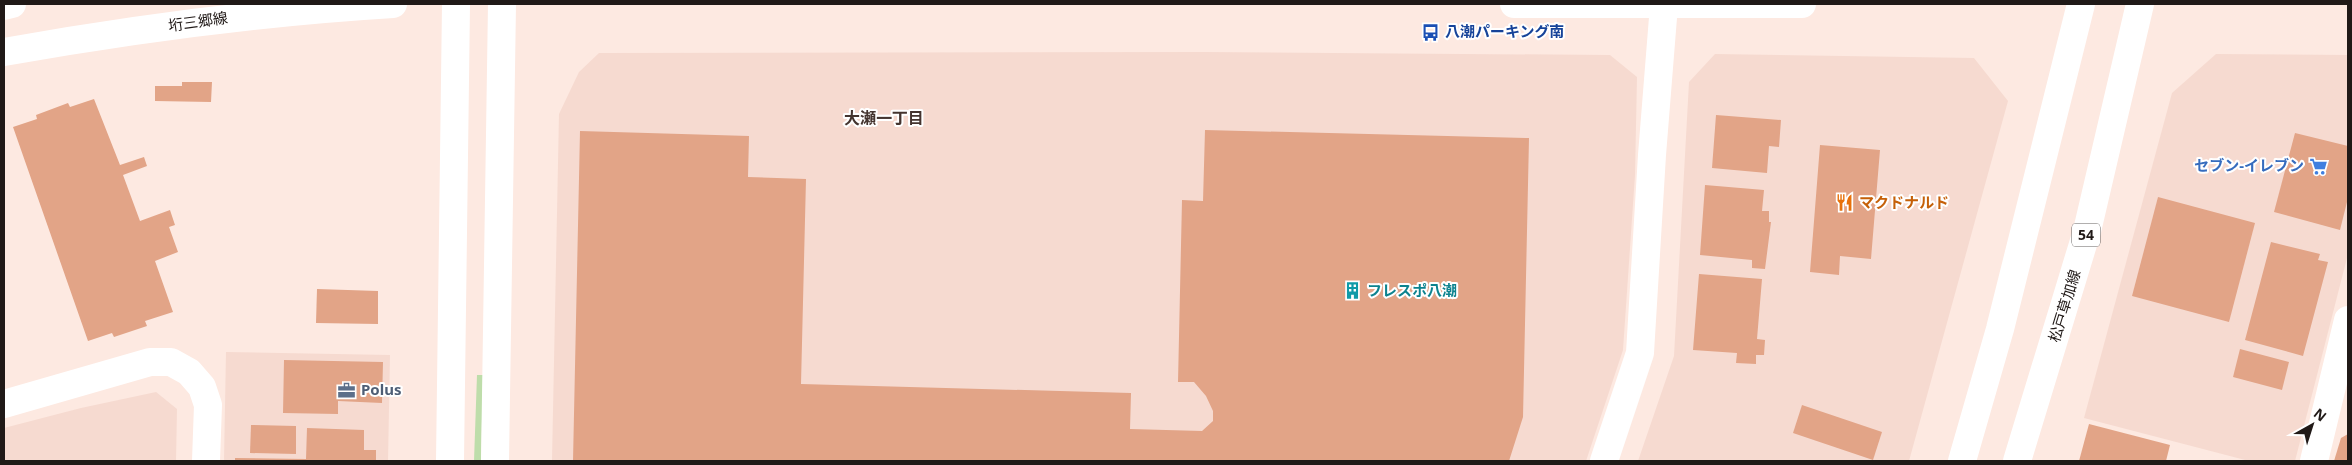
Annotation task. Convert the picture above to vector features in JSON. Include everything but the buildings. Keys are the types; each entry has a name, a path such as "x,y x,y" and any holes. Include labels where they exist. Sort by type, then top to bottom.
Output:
{"street":[{"path":"4,6 12,4"},
{"name":"垳三郷線","path":"4,52 94,36 245,16 393,4"},
{"path":"450,461 456,4"},
{"path":"495,461 502,4"},
{"path":"1514,4 1802,4"},
{"path":"1962,461 2000,329 2081,4"},
{"name":"松戸草加線","path":"2017,461 2087,231 2140,4"},
{"path":"1604,461 1640,353 1652,154 1664,5"},
{"path":"2314,461 2348,320"},
{"path":"4,404 150,362 171,362 190,372 202,387 208,405 206,461"}],"shaded area":[{"path":"1204,52 1610,55 1637,77 1635,175 1623,350 1586,461 552,461 559,114 579,72 599,53"},
{"path":"1715,54 1974,58 2008,101 1909,461 1638,461 1674,356 1689,82"},
{"path":"2216,54 2348,55 2348,254 2295,461 2249,461 2084,418 2172,93"},
{"path":"226,352 390,355 388,461 224,461"},
{"path":"156,392 177,409 176,461 4,461 4,428 81,408"}],"green space":[{"path":"477,375 483,375 481,461 474,461"}],"place":[{"name":"八潮パーキング南","path":"1431,32"},
{"name":"セブン-イレブン","path":"2318,166"},
{"name":"マクドナルド","path":"1845,203"},
{"name":"フレスポ八潮","path":"1353,291"},
{"name":"Polus","path":"347,390"}],"district":[{"name":"大瀬一丁目","path":"884,118"}]}
